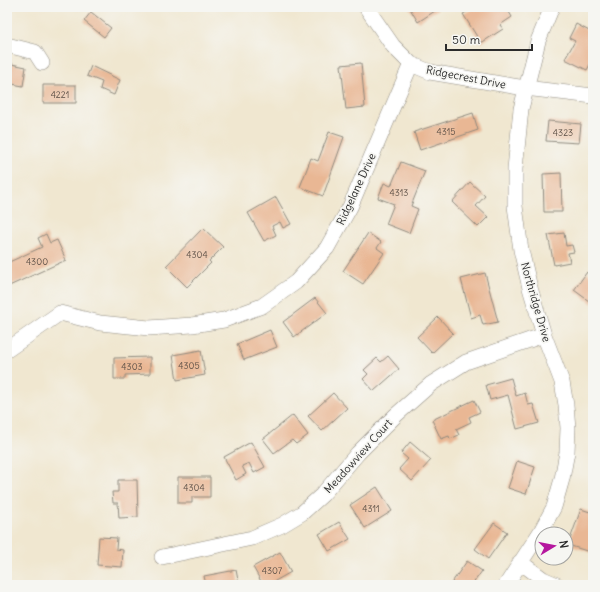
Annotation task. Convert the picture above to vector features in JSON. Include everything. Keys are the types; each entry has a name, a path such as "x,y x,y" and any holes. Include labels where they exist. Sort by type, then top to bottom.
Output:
{"street":[{"name":"Ridgecrest Drive","path":"366,7 393,46 411,64 430,72 525,88 593,96"},
{"name":"Northridge Drive","path":"506,585 541,531 554,507 562,479 567,452 568,428 563,389 555,361 544,335 530,288 521,250 515,206 515,169 520,109 538,41 552,7"},
{"path":"7,45 35,52 42,63"},
{"name":"Ridgelane Drive","path":"7,350 60,313 100,323 149,328 192,325 224,320 262,306 296,282 327,248 350,207 411,64"},
{"name":"Meadowview Court","path":"162,557 252,538 282,525 302,512 322,495 358,453 430,384 466,362 544,335"},
{"path":"520,562 543,579 557,585"}],"building":[{"path":"302,7 313,7 305,12"},
{"path":"409,7 437,7 438,9 418,22"},
{"path":"475,7 506,7 512,17 500,25 503,29 481,43 463,14"},
{"path":"91,12 111,28 104,37 84,21"},
{"path":"576,24 593,33 593,59 587,70 565,59 575,41 569,38"},
{"path":"7,63 26,67 23,86 7,83"},
{"path":"361,63 365,107 346,109 341,65"},
{"path":"91,66 120,80 114,95 100,89 102,82 87,76"},
{"path":"43,85 76,85 76,103 43,103"},
{"path":"473,113 478,130 420,150 414,132"},
{"path":"548,121 581,124 579,143 546,141"},
{"path":"329,132 344,137 323,196 300,187 311,158 318,161"},
{"path":"401,162 425,171 411,206 418,209 409,233 386,224 394,204 378,198 384,183 391,186"},
{"path":"561,173 562,212 544,212 543,174"},
{"path":"470,182 485,196 476,206 488,217 478,227 452,202"},
{"path":"276,197 291,224 283,228 280,222 272,226 276,235 264,241 248,213"},
{"path":"203,228 223,247 209,261 211,263 187,287 166,266"},
{"path":"368,233 381,242 377,248 384,253 363,284 343,271"},
{"path":"564,233 566,246 572,245 574,252 568,253 570,262 554,265 548,235"},
{"path":"46,234 50,243 57,240 66,260 7,287 7,263 42,247 38,238"},
{"path":"587,272 593,277 593,304 574,290"},
{"path":"485,273 498,322 483,325 480,315 471,318 461,279"},
{"path":"315,298 327,313 294,337 283,322"},
{"path":"438,317 453,333 432,353 417,337"},
{"path":"270,330 277,347 244,360 237,344"},
{"path":"201,350 205,375 177,380 173,355"},
{"path":"388,356 399,369 374,391 363,379 368,374 364,370 377,358 381,362"},
{"path":"150,357 150,374 125,375 125,379 114,379 114,358"},
{"path":"511,378 516,396 525,393 528,405 533,404 539,423 517,429 508,395 490,400 486,385"},
{"path":"333,393 347,408 322,431 308,416"},
{"path":"474,400 480,412 469,417 471,422 456,429 459,435 450,439 449,436 441,439 432,420"},
{"path":"293,415 308,435 296,444 292,440 274,453 263,439"},
{"path":"251,442 265,467 254,473 249,463 242,466 246,474 236,480 224,457"},
{"path":"410,442 431,460 412,481 399,469 408,459 401,453"},
{"path":"517,461 535,467 526,494 508,488"},
{"path":"593,466 593,480 590,479"},
{"path":"178,477 210,477 210,497 192,497 192,503 178,503"},
{"path":"118,480 137,480 138,517 119,518 118,503 113,503 112,492 118,492"},
{"path":"377,487 392,511 365,528 350,505"},
{"path":"581,509 593,513 593,553 574,547 574,528"},
{"path":"339,522 350,539 329,551 319,534"},
{"path":"494,523 507,532 488,559 475,549"},
{"path":"99,537 117,538 116,549 123,550 122,567 97,565"},
{"path":"280,552 291,572 268,585 263,585 253,567"},
{"path":"467,561 482,571 472,585 450,585"},
{"path":"236,570 239,585 206,585 204,576"}]}
